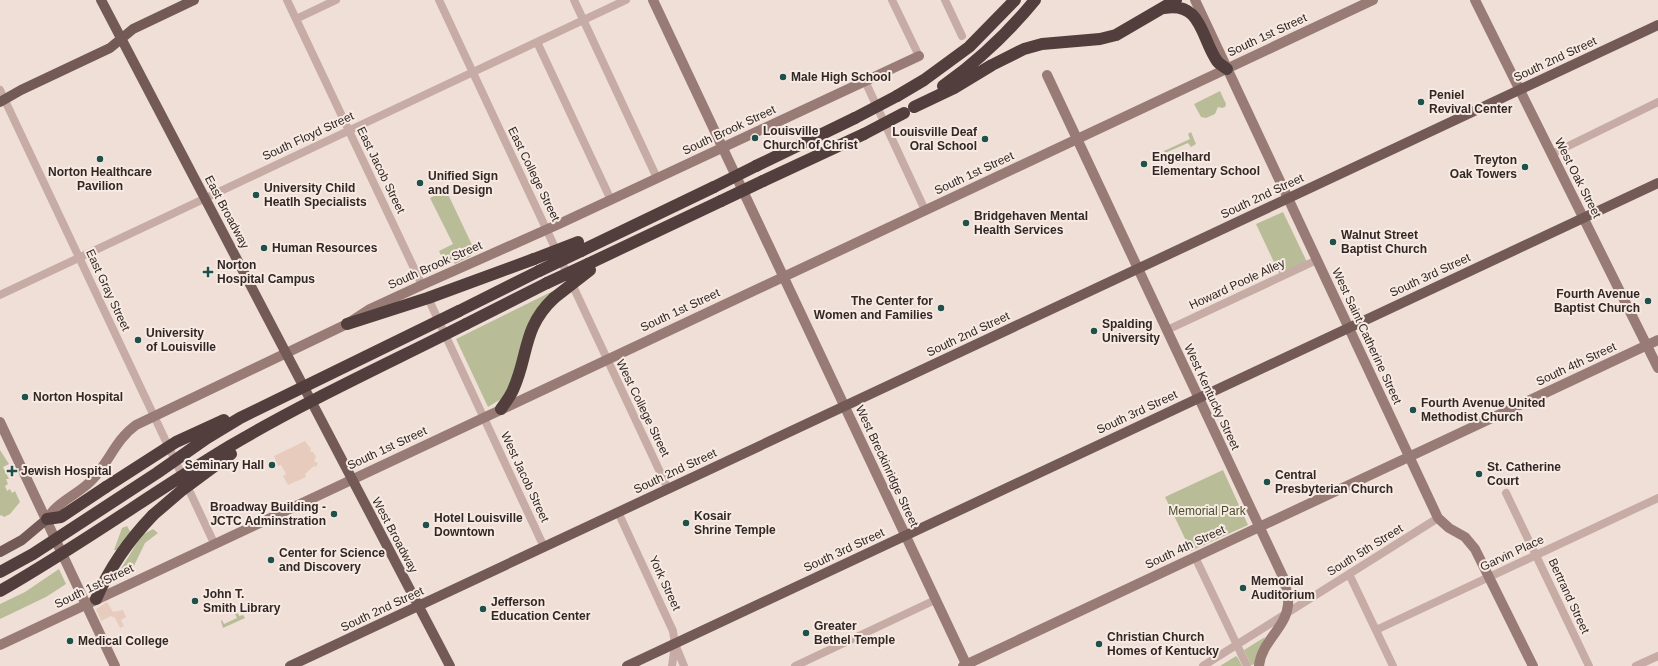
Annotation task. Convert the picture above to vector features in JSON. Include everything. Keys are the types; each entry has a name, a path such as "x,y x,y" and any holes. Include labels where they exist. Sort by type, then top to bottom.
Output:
{"highway":[{"path":"967,75 1035,0"},
{"path":"0,591 43,566 230,446 288,414 466,324 548,283 589,267 633,242 864,134 909,110 967,75 1002,59 1029,47 1047,43 1092,40 1121,33 1176,0"},
{"path":"347,324 428,298 534,259 579,246 676,205 714,187 897,96 955,59 969,47 1012,2"},
{"path":"1164,8 1179,7 1191,13 1198,21 1217,62 1227,69"},
{"path":"0,572 33,554 223,428 539,271 579,246"},
{"path":"501,408 513,391 531,329 546,305 589,267"},
{"path":"46,519 60,517 176,442 222,421 292,393"},
{"path":"91,602 132,538 153,514 200,476 288,414"}],"main road":[{"name":"East Broadway","path":"101,0 352,479"},
{"path":"2,101 21,90 110,48 133,29 194,0"},
{"name":"South 2nd Street","path":"290,666 1658,25"},
{"name":"South 3rd Street","path":"627,666 1658,182"},
{"name":"West Broadway","path":"352,479 450,666"},
{"name":"South Brook Street","path":"0,552 22,540 46,519"}],"street":[{"name":"East Jacob Street","path":"287,0 422,285"},
{"path":"296,19 336,0"},
{"name":"East College Street","path":"439,0 548,229 606,359"},
{"path":"574,0 658,178"},
{"name":"South Floyd Street","path":"0,295 348,130 473,74 626,0"},
{"name":"West Breckinridge Street","path":"653,0 905,535 965,666"},
{"path":"892,0 919,56"},
{"path":"945,0 962,36"},
{"name":"West Saint Catherine Street","path":"1195,0 1438,518 1472,545 1532,666"},
{"name":"South 1st Street","path":"0,645 214,543 483,418 501,408 1373,0"},
{"name":"West Oak Street","path":"1475,0 1658,368"},
{"path":"537,42 611,200"},
{"name":"South Brook Street","path":"46,519 53,508 92,480 126,432 154,416 347,324 370,309 611,200 919,56"},
{"name":"West Kentucky Street","path":"1047,75 1286,587 1288,606 1284,615 1264,646 1259,666"},
{"path":"865,81 926,210"},
{"name":"East Gray Street","path":"0,90 2,101 80,258 214,543"},
{"path":"1552,154 1658,102"},
{"name":"Howard Poole Alley","path":"1166,330 1317,260"},
{"path":"428,298 483,418"},
{"name":"South 4th Street","path":"965,666 1658,340"},
{"name":"West College Street","path":"606,359 668,489"},
{"name":"West Jacob Street","path":"483,418 544,547"},
{"path":"0,422 46,519 91,602 115,666"},
{"name":"Bertrand Street","path":"1506,493 1589,666"},
{"name":"Garvin Place","path":"1376,630 1658,498"},
{"name":"York Street","path":"618,512 673,631 675,644 684,666"},
{"name":"South 5th Street","path":"1203,666 1438,518"},
{"path":"1195,557 1247,666"},
{"path":"1349,574 1394,666"},
{"path":"795,666 935,600"},
{"path":"672,666 675,644"},
{"path":"1636,666 1658,656"}],"green space":[{"path":"1220,91 1226,104 1225,107 1218,107 1215,114 1206,118 1201,117 1194,104"},
{"path":"1191,132 1196,144 1191,147 1188,143 1165,153 1164,151 1190,139 1188,134"},
{"path":"446,190 474,249 471,256 455,264 453,260 443,259 439,251 453,244 430,198"},
{"path":"1283,212 1307,262 1280,275 1256,224"},
{"path":"563,286 554,292 514,381 501,399 488,407 456,339"},
{"path":"0,450 9,464 3,467 9,479 6,479 8,484 5,486 7,491 10,489 12,493 15,491 20,502 10,514 4,517 1,515 0,516"},
{"name":"Memorial Park","path":"1223,470 1248,525 1191,551 1165,497"},
{"path":"127,526 131,533 122,551 114,550 122,528"},
{"path":"153,529 158,533 145,543 130,574 119,579 117,578 117,575 142,535"},
{"path":"59,569 66,584 46,597 0,619 0,604 25,592"},
{"path":"238,613 239,616 243,615 245,618 223,628 222,620 224,624 237,618 235,614"},
{"path":"1265,637 1256,664 1251,665 1244,650"},
{"path":"1236,656 1242,666 1220,666"}],"shaded area":[{"path":"305,441 311,449 310,452 313,452 316,457 314,461 318,463 316,467 314,466 305,474 306,477 288,485 283,476 286,474 281,465 278,466 274,456"},
{"path":"107,602 113,612 123,610 126,617 121,620 124,626 120,628 115,618 111,616 101,621 96,609"}],"place":[{"name":"Male High School","path":"783,77"},
{"name":"Peniel Revival Center","path":"1421,102"},
{"name":"Louisville Church of Christ","path":"755,138"},
{"name":"Louisville Deaf Oral School","path":"985,139"},
{"name":"Norton Healthcare Pavilion","path":"100,159"},
{"name":"Engelhard Elementary School","path":"1144,164"},
{"name":"Treyton Oak Towers","path":"1525,167"},
{"name":"Unified Sign and Design","path":"420,183"},
{"name":"University Child Heatlh Specialists","path":"256,195"},
{"name":"Bridgehaven Mental Health Services","path":"966,223"},
{"name":"Walnut Street Baptist Church","path":"1333,242"},
{"name":"Human Resources","path":"264,248"},
{"name":"Norton Hospital Campus","path":"208,272"},
{"name":"Fourth Avenue Baptist Church","path":"1648,301"},
{"name":"The Center for Women and Families","path":"941,308"},
{"name":"Spalding University","path":"1094,331"},
{"name":"University of Louisville","path":"138,340"},
{"name":"Norton Hospital","path":"25,397"},
{"name":"Fourth Avenue United Methodist Church","path":"1413,410"},
{"name":"Seminary Hall","path":"272,465"},
{"name":"Jewish Hospital","path":"12,471"},
{"name":"St. Catherine Court","path":"1479,474"},
{"name":"Central Presbyterian Church","path":"1267,482"},
{"name":"Broadway Building - JCTC Adminstration","path":"334,514"},
{"name":"Kosair Shrine Temple","path":"686,523"},
{"name":"Hotel Louisville Downtown","path":"426,525"},
{"name":"Center for Science and Discovery","path":"271,560"},
{"name":"Memorial Auditorium","path":"1243,588"},
{"name":"John T. Smith Library","path":"195,601"},
{"name":"Jefferson Education Center","path":"483,609"},
{"name":"Greater Bethel Temple","path":"806,633"},
{"name":"Medical College","path":"70,641"},
{"name":"Christian Church Homes of Kentucky","path":"1099,644"}]}
